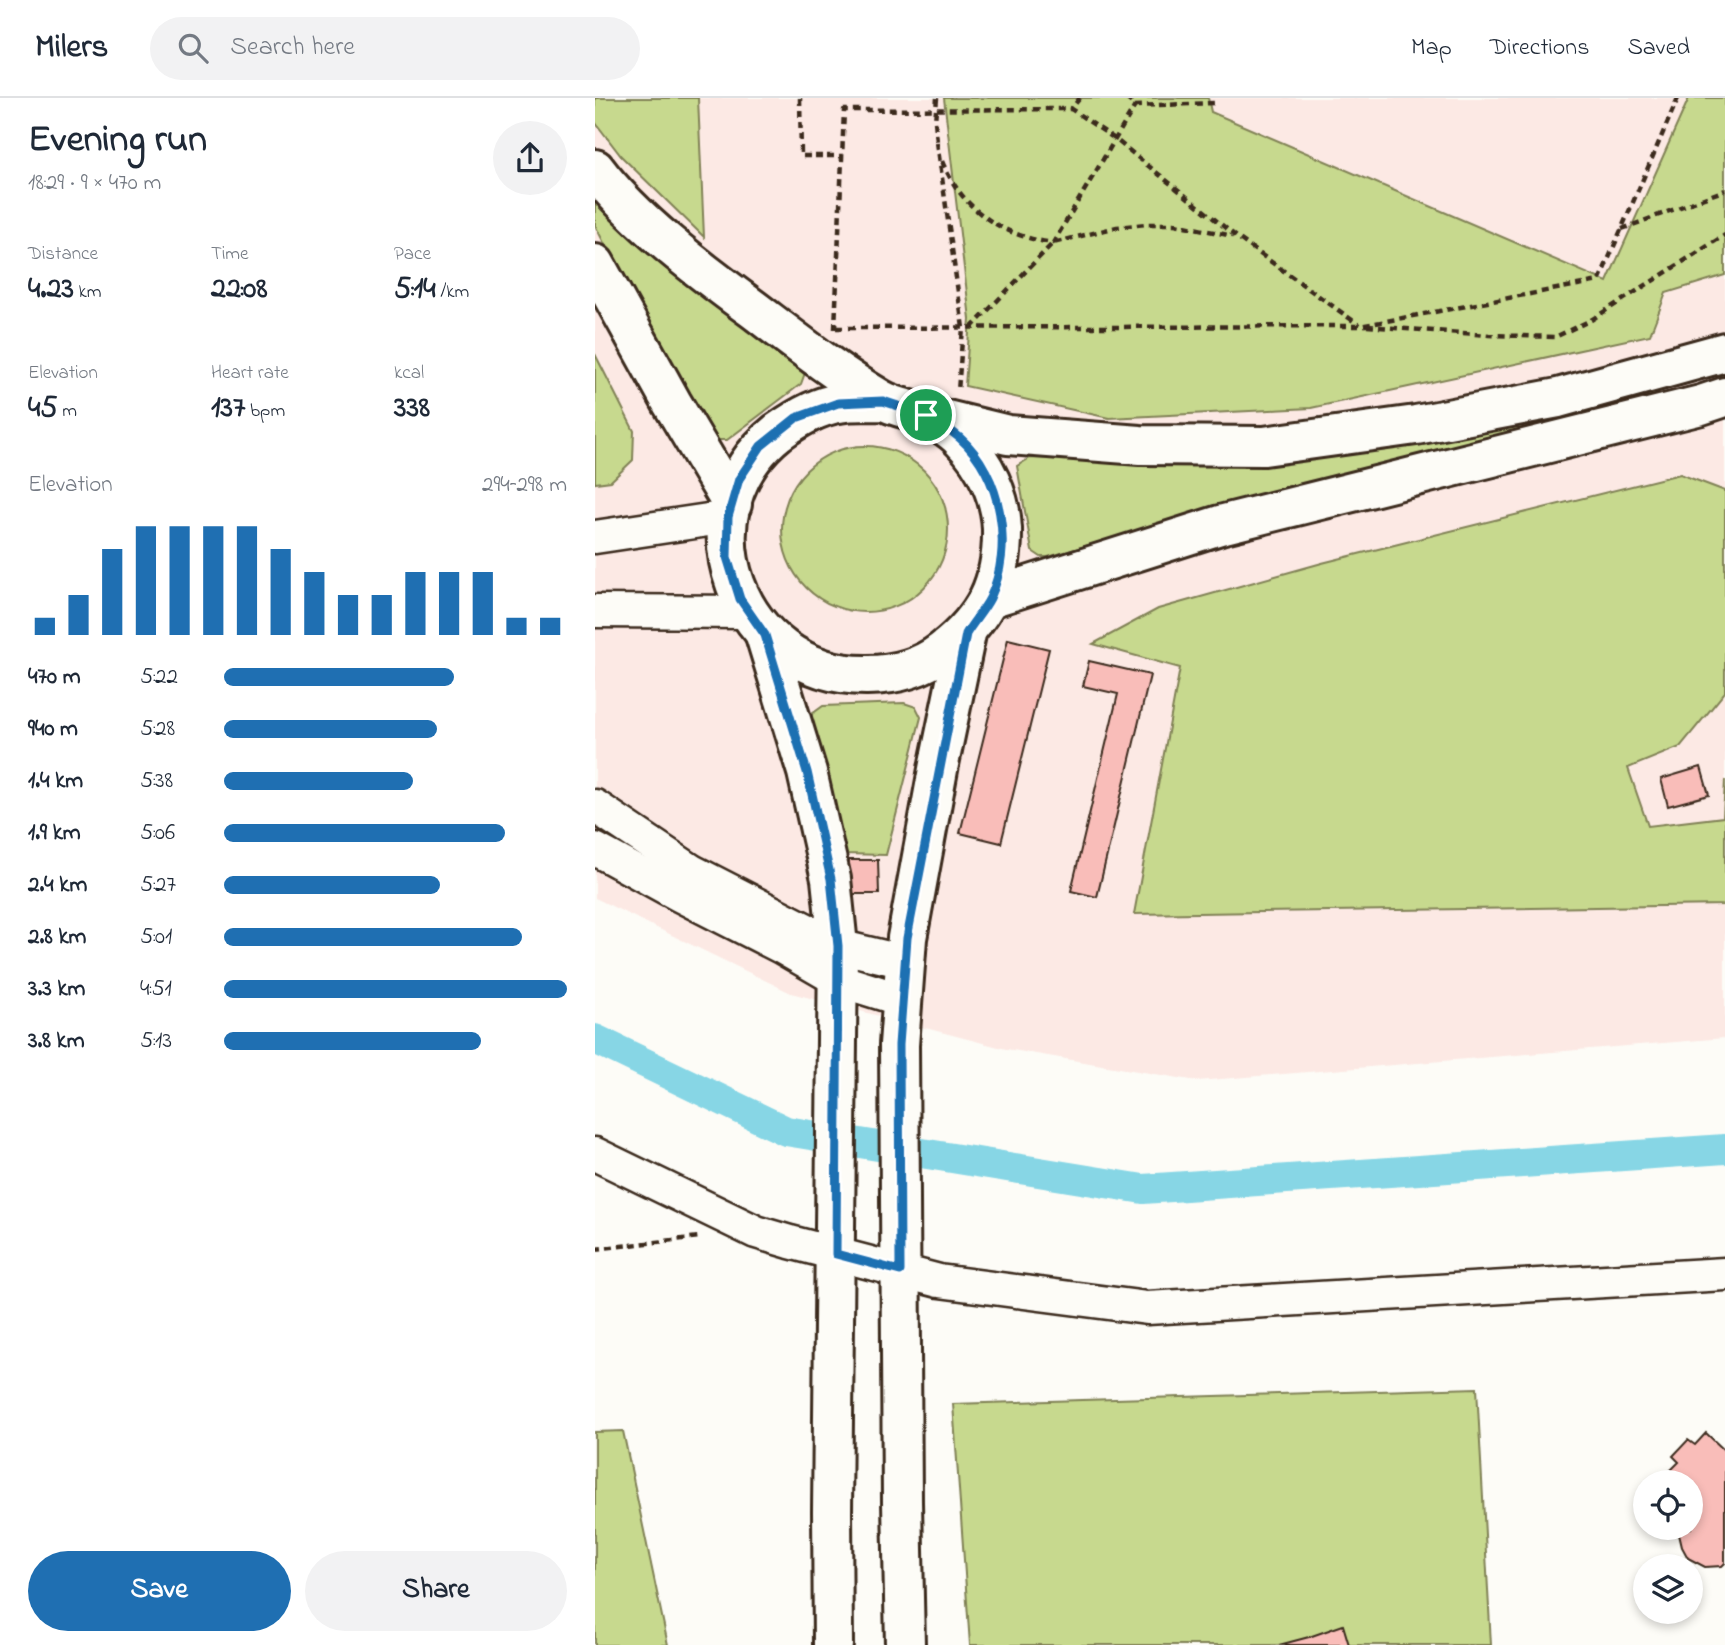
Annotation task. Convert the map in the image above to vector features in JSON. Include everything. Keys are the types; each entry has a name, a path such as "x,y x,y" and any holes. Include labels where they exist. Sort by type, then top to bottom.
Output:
{"street":[{"path":"595,169 648,225 706,274 787,335 883,401"},
{"path":"595,264 730,510"},
{"path":"941,406 961,439 987,473 1001,514 1002,557 990,598 966,634 930,661 888,675 843,675 800,661 757,624 740,599 727,557 730,510 739,479 761,446 796,418 838,403 883,401 941,406 1008,435 1140,445 1264,446 1416,425 1558,398 1725,352"},
{"path":"990,598 1220,525 1725,397"},
{"path":"595,537 730,510"},
{"path":"595,611 757,624"},
{"path":"757,624 807,772 831,879 838,963 833,1645"},
{"path":"905,1645 899,1045 907,938 966,634"},
{"path":"595,806 692,872 902,1000"},
{"path":"595,849 781,947 838,963 905,962"},
{"path":"595,1154 756,1232 836,1244 900,1260 939,1282 1147,1308 1725,1274"}],"path":[{"path":"800,98 801,156 842,156"},
{"path":"936,98 937,142 963,328 941,406"},
{"path":"1071,109 1080,98"},
{"path":"1126,98 1135,106 1214,103"},
{"path":"831,339 836,328 844,110 1071,109 1115,139 1237,238 1360,326 1599,281 1678,98"},
{"path":"971,328 1053,243 1135,106"},
{"path":"937,142 952,182 979,214 1014,234 1053,243 1117,227 1175,224 1203,228 1237,238"},
{"path":"1621,230 1725,190"},
{"path":"836,328 1360,326 1555,337 1591,320 1725,236"},
{"path":"595,1249 703,1237"}],"shaded area":[{"path":"595,98 1725,98 1725,1038 1197,1081 1006,1049 791,993 595,898"}],"green space":[{"path":"595,98 698,98 704,237 621,156 595,122"},
{"path":"944,98 1208,98 1211,112 1607,282 1689,98 1725,98 1725,275 1666,293 1650,335 1311,408 1109,418 965,386 970,319"},
{"path":"595,193 806,370 801,384 727,440 712,440 695,425 595,225"},
{"path":"595,354 634,431 633,460 611,481 595,483"},
{"path":"1657,387 1659,397 1236,502 1048,557 1041,557 1032,551 1017,466 1030,458 1217,463"},
{"path":"865,446 897,452 924,470 942,497 948,529 942,561 924,588 897,606 865,612 833,606 806,588 788,561 782,529 788,497 806,470 833,452"},
{"path":"1680,474 1725,491 1725,692 1680,747 1628,768 1648,826 1723,817 1725,780 1725,905 1134,914 1180,668 1093,644 1158,609 1322,563"},
{"path":"904,703 916,707 921,717 886,855 844,854 808,722 812,714 823,706"},
{"path":"1477,1388 1491,1645 970,1645 953,1404"},
{"path":"623,1431 668,1645 595,1645 595,1432"}],"building":[{"path":"1008,639 1049,649 1001,843 960,833"},
{"path":"1089,661 1150,675 1097,897 1071,891 1118,694 1083,686"},
{"path":"1701,767 1709,795 1668,806 1661,779"},
{"path":"849,860 878,860 879,894 849,894"},
{"path":"1706,1433 1725,1451 1725,1563 1722,1566 1703,1566 1703,1554 1686,1554 1680,1540 1703,1540 1703,1470 1671,1470 1679,1462 1673,1456 1688,1440 1695,1445"},
{"path":"1343,1625 1349,1645 1279,1645 1309,1637"}],"waterway":[{"path":"595,1039 786,1131 1143,1189 1725,1149"}],"route":[{"path":"883,401 926,415 961,439 987,473 1001,514 1002,557 990,598 966,634 907,938 899,1045 900,1271 836,1254 838,946 831,879 807,772 765,635 740,599 727,557 728,517 739,479 761,446 796,418 838,403 883,401"}]}
